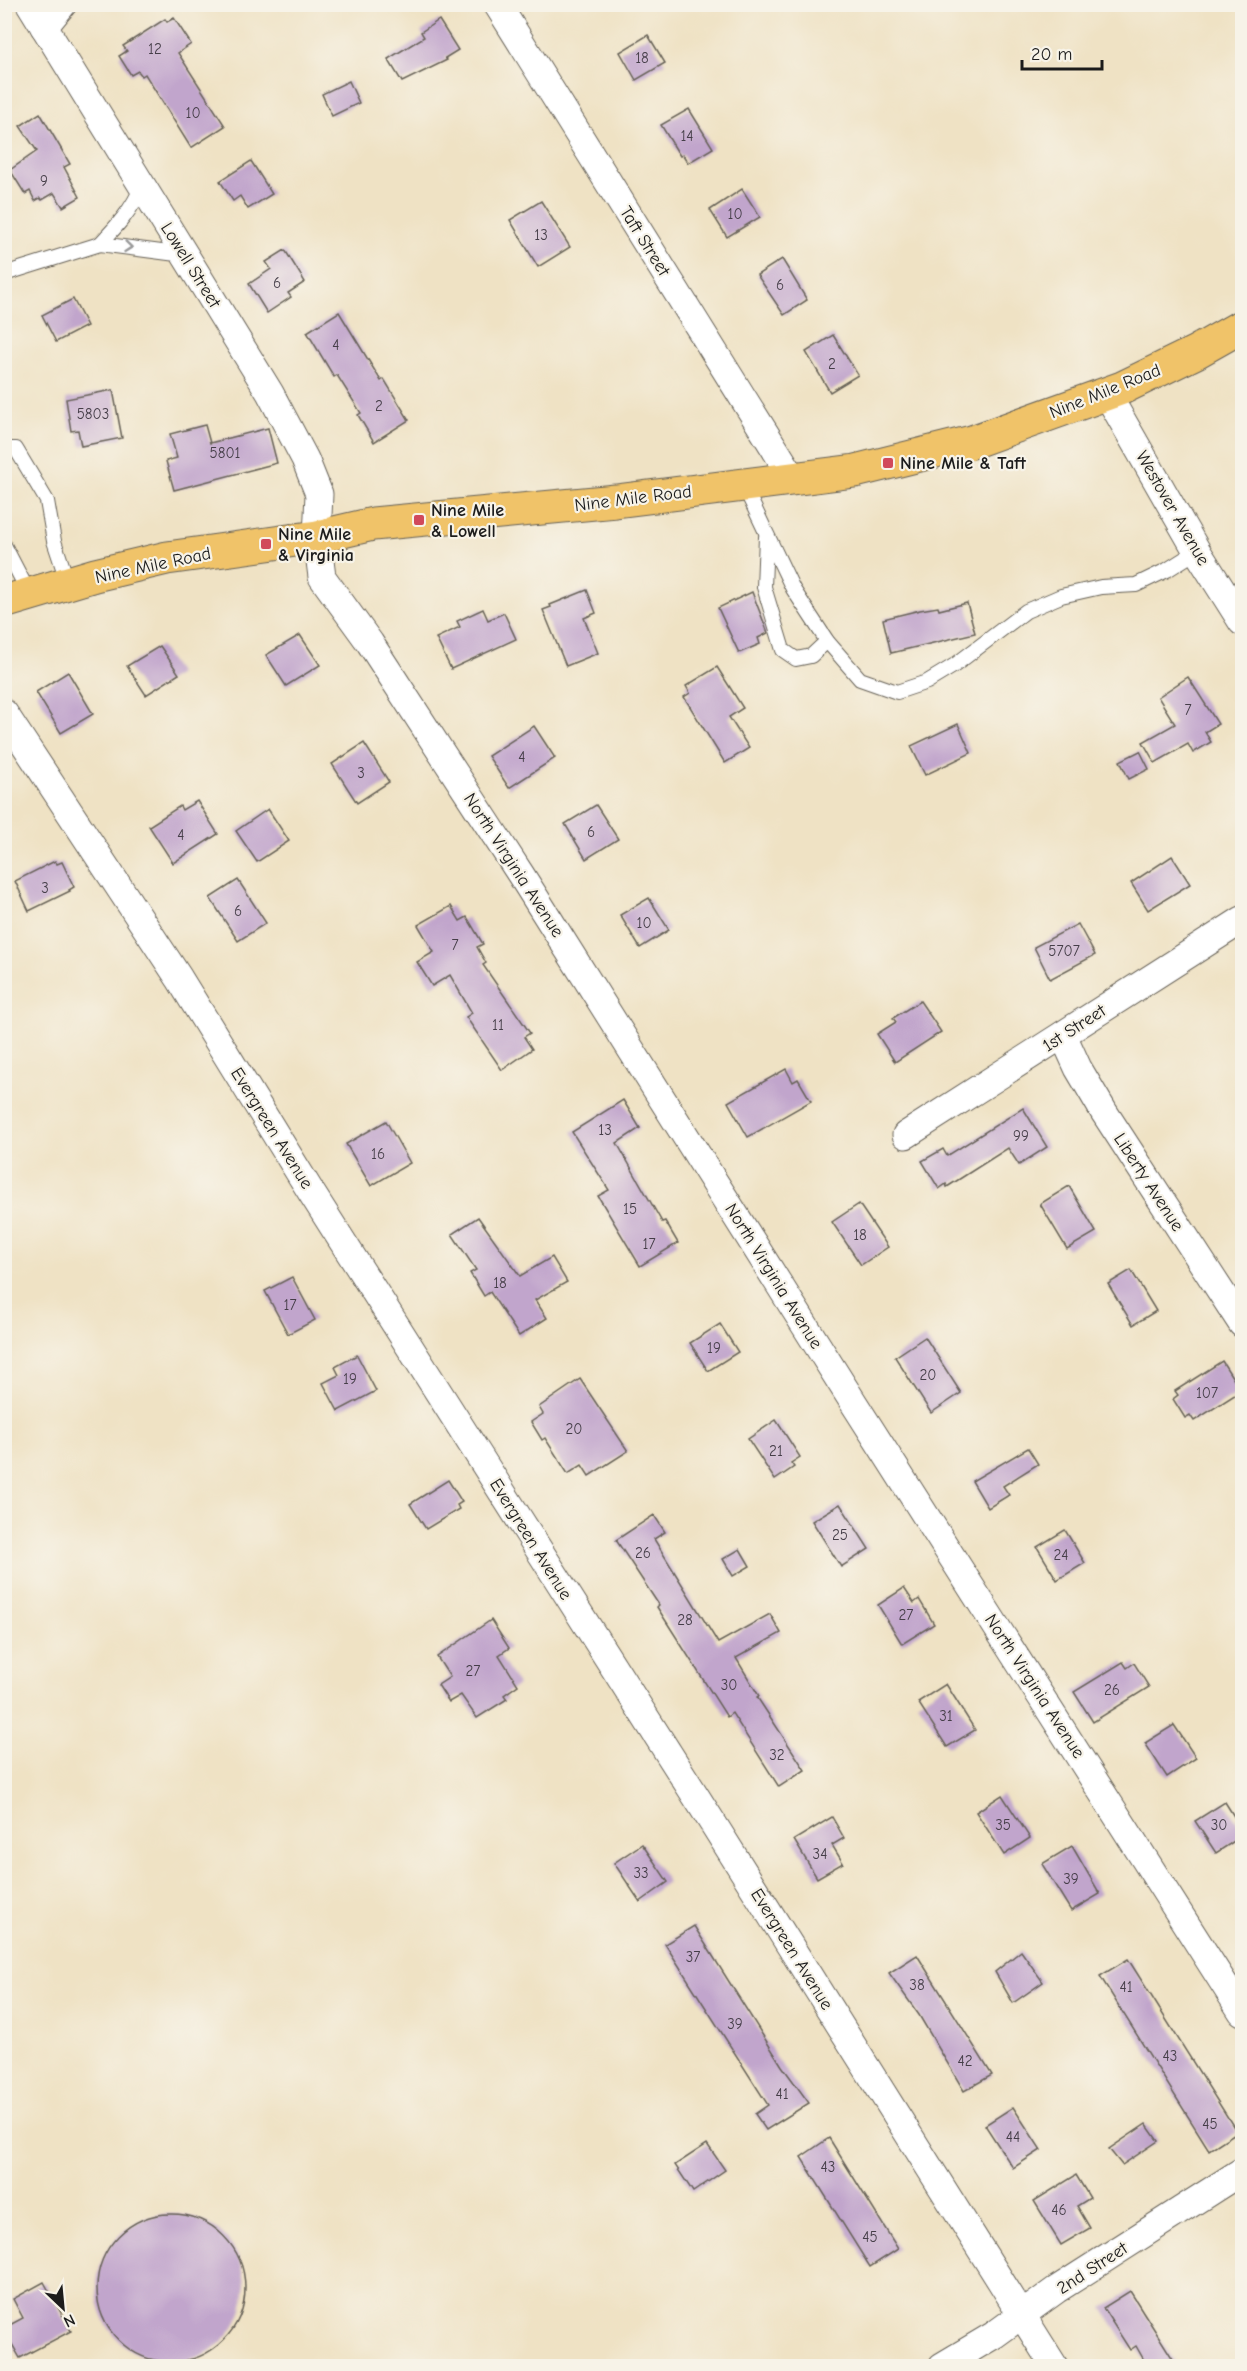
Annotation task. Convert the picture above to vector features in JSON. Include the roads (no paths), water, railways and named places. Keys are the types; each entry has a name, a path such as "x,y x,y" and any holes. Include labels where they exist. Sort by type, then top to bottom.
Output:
{"main road":[{"name":"Nine Mile Road","path":"17,598 167,558 317,537 374,524 616,501 855,471 972,441 1107,394 1196,352 1242,326"}],"street":[{"name":"Lowell Street","path":"30,4 270,393 305,459 319,494 317,537"},
{"path":"44,27 63,4"},
{"name":"Taft Street","path":"498,4 793,478"},
{"name":"Westover Avenue","path":"1107,394 1197,550 1242,622"},
{"name":"North Virginia Avenue","path":"317,537 322,577 370,642 527,885 1242,2012"},
{"name":"Evergreen Avenue","path":"4,713 179,978 1054,2367"},
{"name":"1st Street","path":"906,1135 1242,920"},
{"name":"Liberty Avenue","path":"1063,1035 1078,1068 1104,1112 1242,1324"},
{"name":"2nd Street","path":"942,2367 1022,2316 1056,2290 1242,2171"}],"lane":[{"path":"100,244 134,205 142,186"},
{"path":"4,274 100,244 185,255"},
{"path":"4,449 16,448 47,501 54,541 68,583"},
{"path":"743,484 794,589 827,641 860,679 897,692 927,682 1026,611 1061,596 1101,587 1137,585 1167,570 1197,550"},
{"path":"766,534 764,587 783,650 796,659 811,656 827,641"},
{"path":"4,545 17,598"}],"place":[{"name":"Nine Mile & Taft","path":"888,463"},
{"name":"Nine Mile & Lowell","path":"419,520"},
{"name":"Nine Mile & Virginia","path":"266,544"}]}
